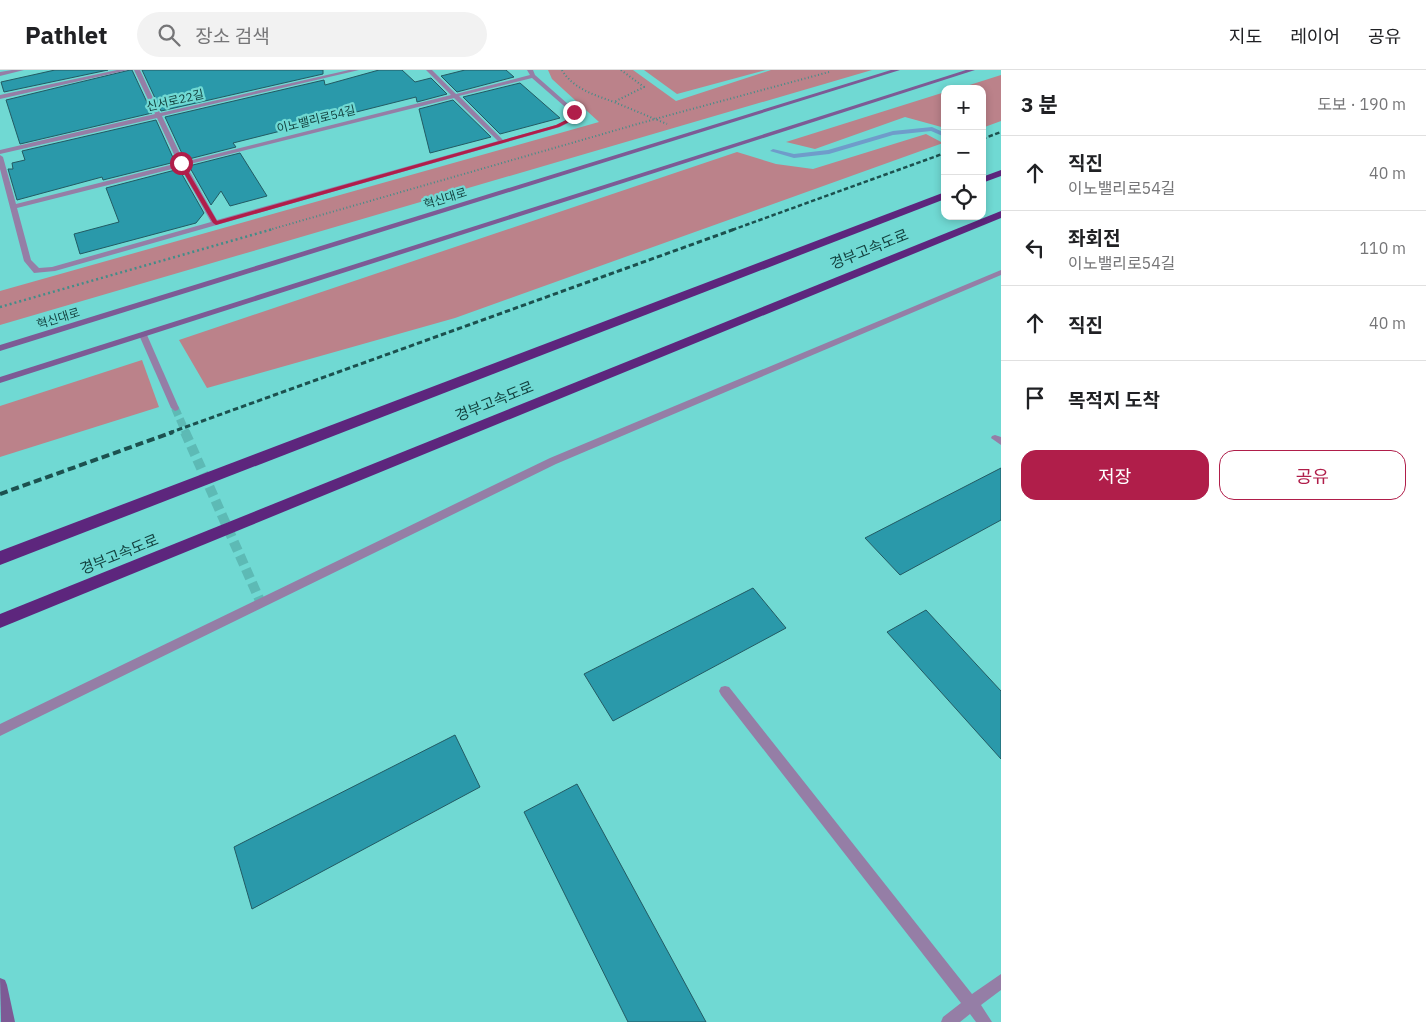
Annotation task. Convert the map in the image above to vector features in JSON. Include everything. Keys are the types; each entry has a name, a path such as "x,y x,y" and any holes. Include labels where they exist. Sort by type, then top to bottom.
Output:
{"highway":[{"path":"986,179 1001,173"},
{"name":"경부고속도로","path":"3,556 941,197"},
{"name":"경부고속도로","path":"0,621 1001,214"}],"main road":[{"name":"혁신대로","path":"0,348 897,70"},
{"path":"0,380 972,70"},
{"path":"0,985 8,1022"}],"street":[{"path":"0,74 21,70"},
{"path":"0,97 125,70"},
{"path":"137,70 181,163 216,223"},
{"name":"신서로22길","path":"0,152 356,70"},
{"path":"429,70 502,142"},
{"path":"0,157 28,261 37,271 52,269 558,126 570,120 574,112 532,73"},
{"name":"이노밸리로54길","path":"13,207 181,163 456,96 532,73"},
{"path":"0,730 553,461 1001,272"},
{"path":"142,334 175,408"},
{"path":"726,691 985,1022"},
{"path":"948,1022 1001,981"}],"path":[{"path":"562,70 565,76 584,90 690,134"},
{"path":"614,102 644,87 620,70"},
{"path":"0,308 655,119 836,70"}],"shaded area":[{"path":"548,70 633,70 676,101 771,70 872,70 0,325 0,291 599,122 552,79"},
{"path":"644,70 766,70 677,94"},
{"path":"1001,75 1001,121 986,127 986,85 970,85"},
{"path":"941,93 941,127 905,117 815,149 786,142"},
{"path":"926,134 941,142 941,144 455,318 207,388 179,340 737,152 776,164 813,169"},
{"path":"142,360 159,407 0,457 0,406"}],"building":[{"path":"55,70 108,70 4,92 1,82"},
{"path":"132,70 152,113 20,144 6,100"},
{"path":"142,70 323,70 323,74 161,111"},
{"path":"379,70 402,70 415,82 431,78 447,94 417,102 416,97 233,143 236,147 185,160 165,117 324,80 325,85"},
{"path":"465,70 506,70 514,77 457,92 441,76"},
{"path":"520,83 560,118 500,134 463,97"},
{"path":"453,100 491,137 430,153 419,109"},
{"path":"156,120 175,162 103,180 102,177 17,200 8,169 13,169 12,163 25,160 22,151"},
{"path":"240,153 267,196 230,206 221,191 211,205 189,166"},
{"path":"179,169 204,213 196,223 80,254 74,234 119,222 106,188"},
{"path":"1001,468 1001,520 900,575 865,538"},
{"path":"753,588 786,628 613,721 584,674"},
{"path":"926,610 1001,691 1001,759 887,632"},
{"path":"455,735 480,787 252,909 234,847"},
{"path":"577,784 706,1022 628,1022 524,812"}],"waterway":[{"path":"773,151 794,156 829,152 893,133 932,129 941,133"}],"tunnel":[{"path":"175,408 186,433"},
{"path":"185,432 261,603"}],"railway":[{"path":"986,138 1001,132"},
{"path":"732,230 941,154"},
{"path":"169,433 735,229"},
{"path":"0,494 173,432"}],"route":[{"path":"181,163 216,223 558,126 570,120 574,112"}]}
